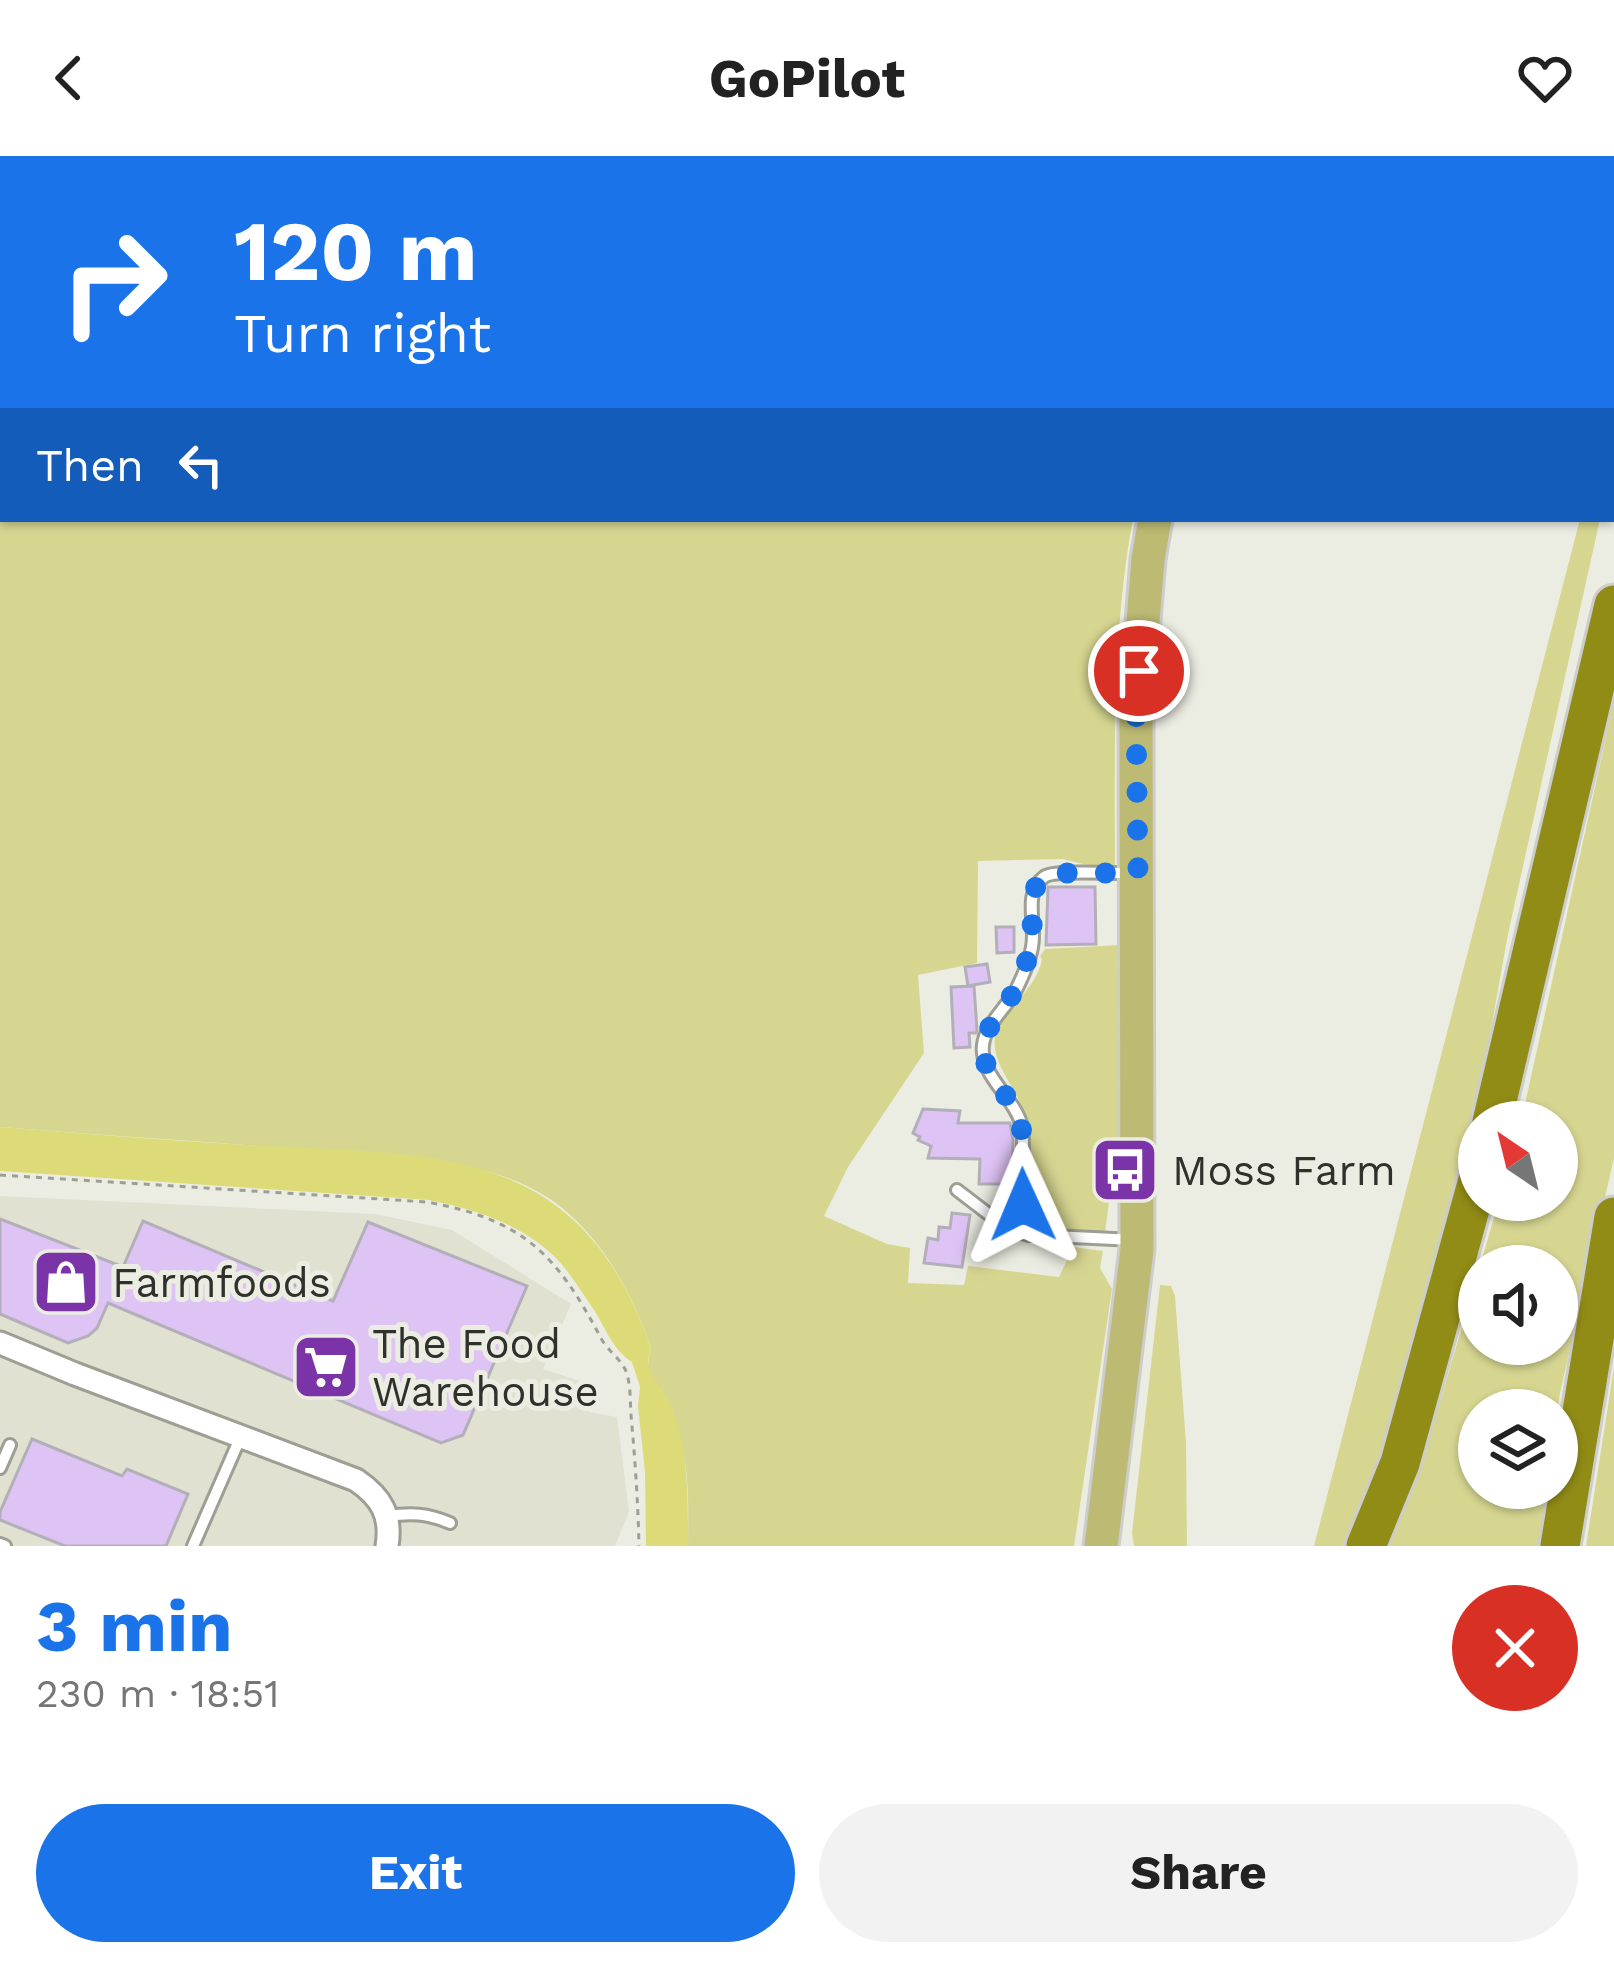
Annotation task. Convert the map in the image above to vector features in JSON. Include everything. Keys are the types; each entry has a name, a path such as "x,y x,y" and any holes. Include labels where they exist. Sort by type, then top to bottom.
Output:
{"highway":[{"path":"1497,1101 1614,605"},
{"path":"1560,1546 1614,1216"},
{"path":"1366,1546 1400,1463 1467,1221"}],"main road":[{"path":"1101,1546 1137,1240 1136,708 1154,522"}],"street":[{"path":"0,1342 356,1480 373,1492 386,1516 387,1546"}],"lane":[{"path":"1032,1235 1026,1228 1023,1205 1022,1126 988,1070 982,1046 1016,989 1033,946 1033,892 1040,881 1058,871 1138,873"},
{"path":"957,1190 1008,1228 1032,1235 1137,1240"},
{"path":"193,1546 241,1436"},
{"path":"0,1468 10,1445"},
{"path":"386,1516 413,1512 450,1522"}],"path":[{"path":"0,1175 428,1202 482,1216 512,1231 555,1263 625,1370 638,1494 638,1546"}],"shaded area":[{"path":"0,522 1132,522 1118,647 1115,865 1091,866 1063,859 978,861 977,963 918,975 924,1053 848,1167 824,1216 887,1244 910,1248 908,1283 964,1285 968,1266 1059,1277 1073,1247 1103,1251 1100,1268 1112,1289 1074,1546 688,1546 685,1460 654,1385 651,1348 643,1327 599,1246 550,1199 503,1176 452,1164 0,1127"},
{"path":"1579,522 1599,522 1508,934 1478,1101 1458,1101 1458,1206 1417,1354 1373,1483 1343,1546 1314,1546"},
{"path":"1614,701 1614,1158 1578,1315 1578,1245 1486,1245 1493,1221 1578,1221 1578,1101 1526,1101"},
{"path":"1119,945 1121,1112 1105,1232 1040,1229 1030,1208 1024,1115 997,1057 995,1037 1003,1019 1033,982 1045,949"},
{"path":"0,1127 392,1153 500,1175 546,1199 587,1233 622,1282 651,1348 651,1372 671,1406 681,1440 688,1546 646,1546 640,1387 632,1362 615,1345 566,1269 527,1235 480,1213 429,1200 0,1171"},
{"path":"0,1196 375,1214 452,1230 571,1304 543,1369 595,1386 589,1412 617,1417 629,1512 615,1546 0,1546"},
{"path":"1160,1285 1171,1286 1175,1296 1186,1443 1187,1546 1134,1546 1132,1533"},
{"path":"1458,1340 1458,1365 1566,1365 1561,1389 1458,1389 1458,1509 1545,1509 1540,1546 1386,1546"},
{"path":"1614,1367 1614,1546 1586,1546"}],"building":[{"path":"1048,887 1095,887 1096,944 1046,945"},
{"path":"996,927 1014,927 1014,952 997,953"},
{"path":"987,964 990,982 968,986 965,967"},
{"path":"974,986 977,1030 969,1033 970,1047 954,1048 951,987"},
{"path":"923,1109 960,1111 958,1123 1010,1123 1012,1184 979,1184 980,1159 928,1158 931,1146 913,1133"},
{"path":"952,1213 970,1215 962,1267 924,1263 928,1238 938,1240 939,1227 950,1228"},
{"path":"0,1219 123,1267 143,1221 333,1301 368,1222 527,1286 463,1435 441,1443 108,1303 97,1328 68,1343 0,1314"},
{"path":"32,1439 122,1476 127,1469 188,1494 166,1546 65,1546 0,1520"}],"place":[{"name":"Moss Farm","path":"1125,1170"},
{"name":"Farmfoods","path":"66,1282"},
{"name":"The Food Warehouse","path":"326,1367"}],"route":[{"path":"1023,1205 1022,1126 988,1070 982,1046 1016,989 1033,946 1033,892 1040,881 1058,871 1138,873 1139,671"}]}
